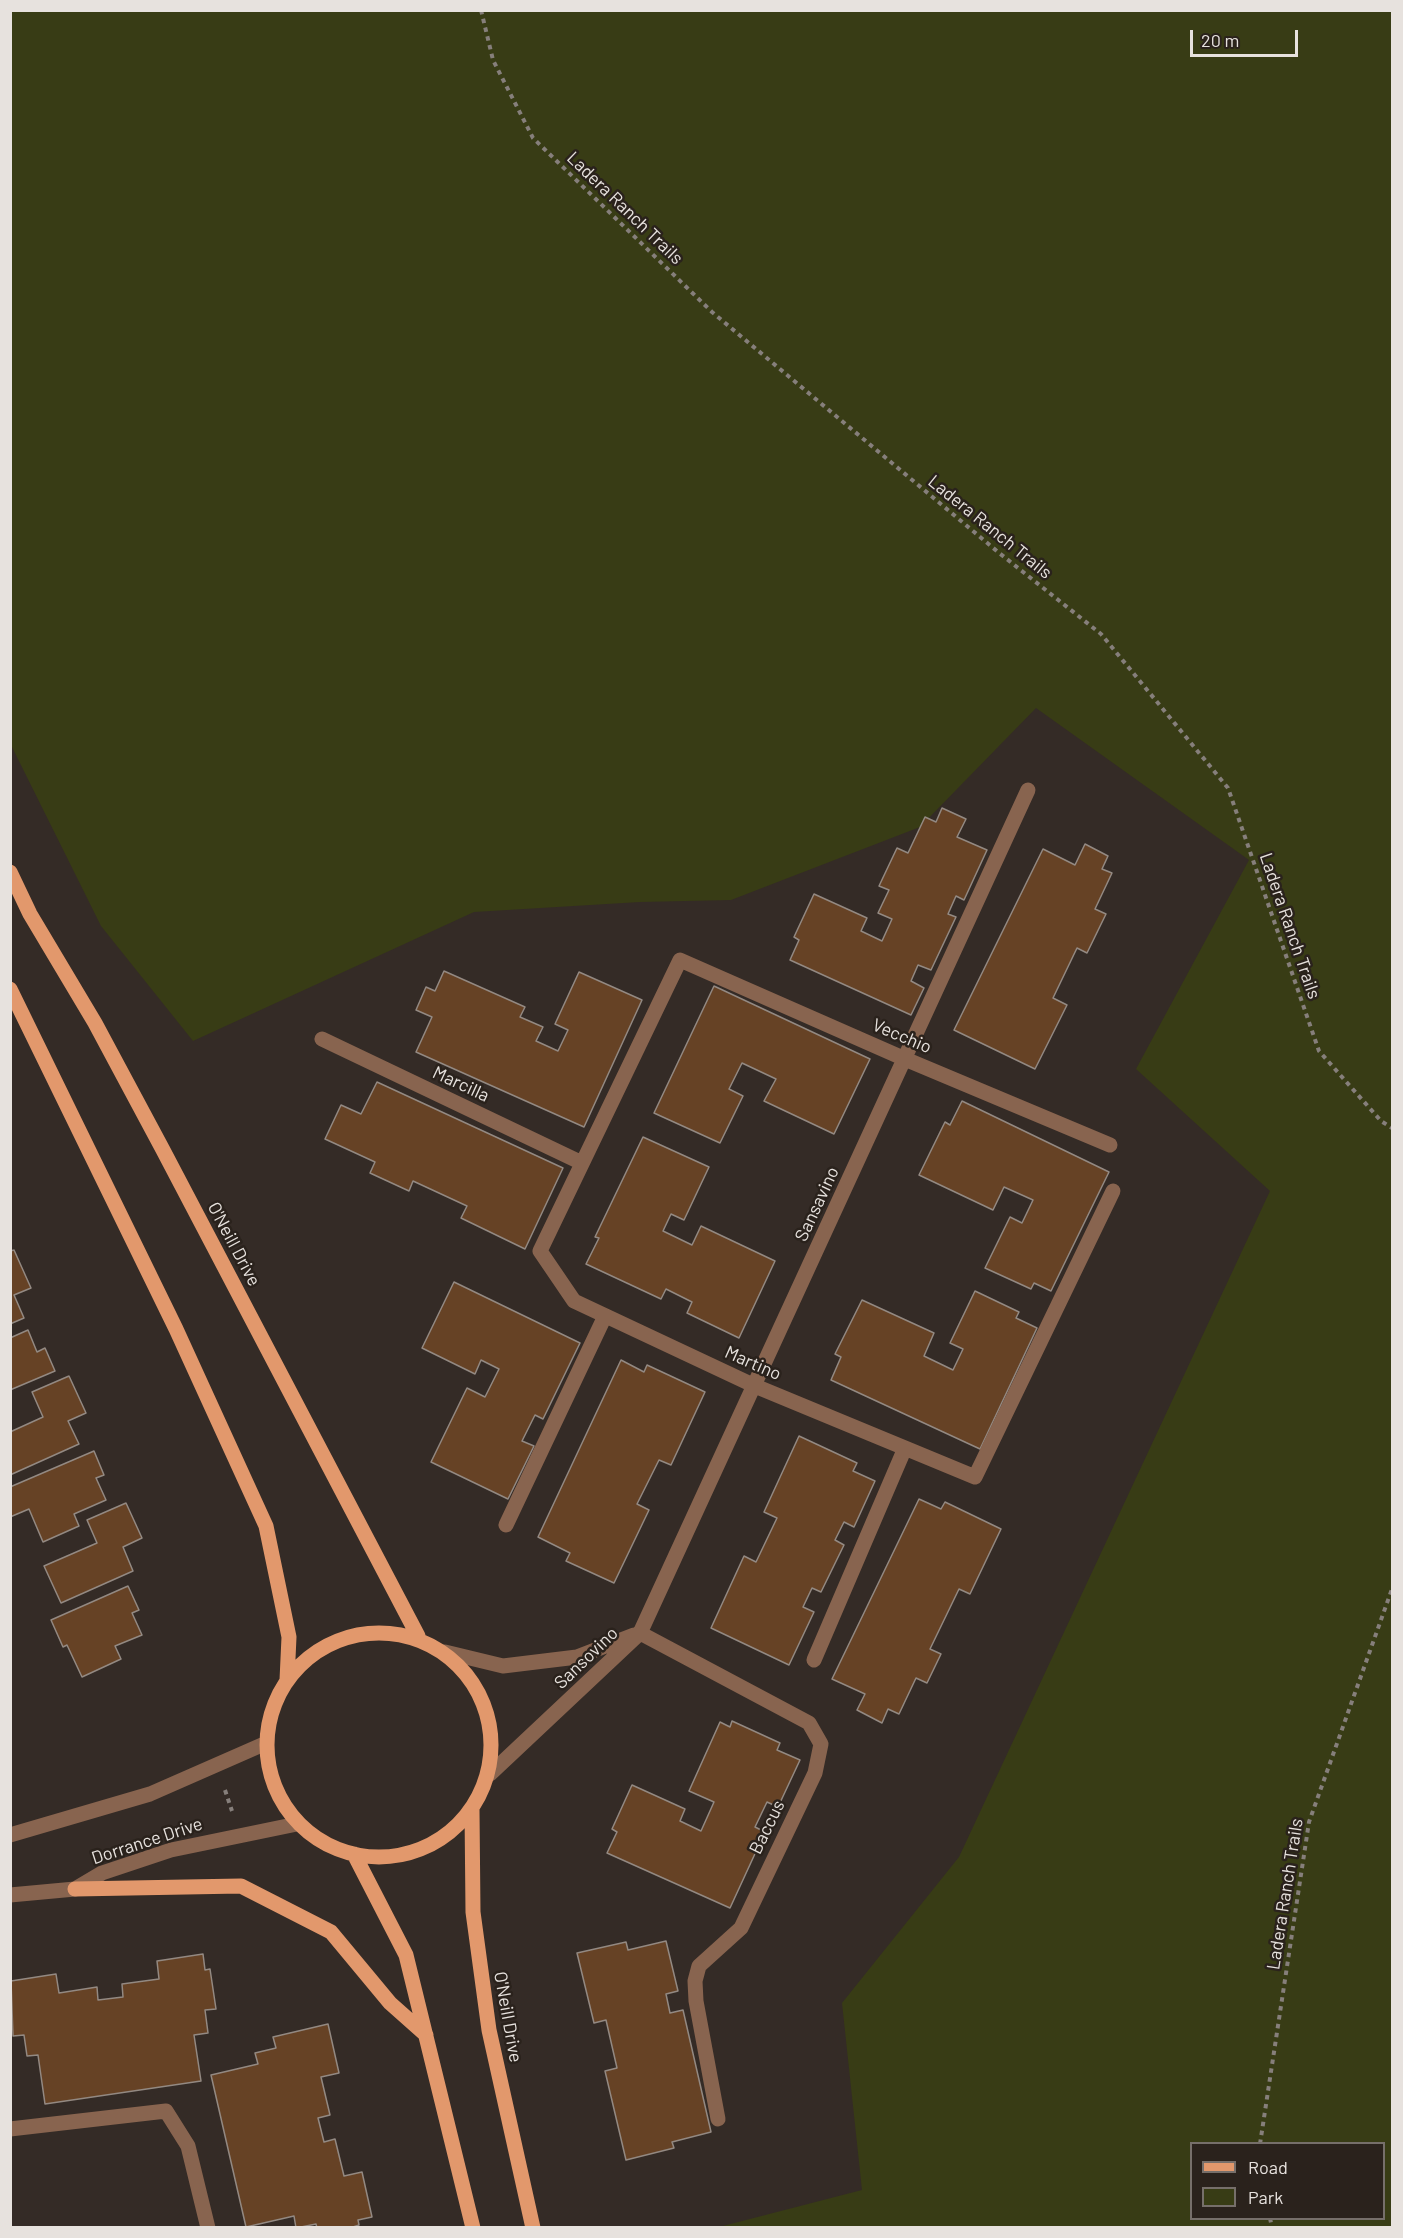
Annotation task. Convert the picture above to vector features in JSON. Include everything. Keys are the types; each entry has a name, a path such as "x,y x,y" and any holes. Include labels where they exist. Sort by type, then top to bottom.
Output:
{"main road":[{"name":"O'Neill Drive","path":"10,872 30,914 95,1023 164,1150 418,1636"},
{"name":"O'Neill Drive","path":"10,989 177,1329 266,1526 289,1637 287,1680"},
{"name":"O'Neill Drive","path":"378,1633 418,1636 445,1652 469,1677 486,1703 494,1740 490,1774 472,1809 443,1833 414,1850 378,1857 342,1852 310,1837 285,1811 264,1744 270,1710 287,1680 312,1656 342,1641 378,1633"},
{"name":"O'Neill Drive","path":"472,1809 473,1912 489,2030 532,2228"},
{"path":"354,1854 406,1955 473,2228"},
{"path":"75,1889 241,1886 331,1932 390,2003 426,2035"}],"street":[{"name":"Sansavino","path":"640,1633 1028,790"},
{"name":"Vecchio","path":"582,1163 680,960 905,1059 1110,1145"},
{"name":"Marcilla","path":"322,1039 582,1163"},
{"name":"Martino","path":"582,1163 540,1251 574,1301 755,1386 975,1477 1113,1191"},
{"path":"506,1525 605,1316"},
{"path":"814,1660 905,1448"},
{"name":"Sansovino","path":"445,1652 503,1666 577,1657 640,1633"},
{"name":"Sansovino","path":"490,1774 640,1633"},
{"name":"Baccus","path":"640,1633 809,1723 821,1744 815,1773 741,1928 699,1966 695,1982 696,2001 718,2119"},
{"path":"10,1835 150,1794 264,1744"},
{"name":"Dorrance Drive","path":"10,1895 75,1889 102,1873 171,1851 297,1824"},
{"path":"10,2129 166,2111 188,2146 208,2228"}],"path":[{"name":"Ladera Ranch Trails","path":"481,10 493,60 533,138 712,312 998,552 1101,634 1227,788 1319,1051 1381,1121 1392,1128"},
{"name":"Ladera Ranch Trails","path":"1260,2142 1309,1822 1392,1589"},
{"path":"223,1783 232,1813"}],"green space":[{"path":"11,11 1392,11 1392,2227 719,2227 862,2190 842,2003 959,1857 1270,1191 1136,1069 1249,860 1036,708 920,827 731,900 640,902 474,912 193,1041 101,926 11,745"}],"building":[{"path":"942,808 966,819 957,837 987,850 964,900 956,896 948,914 956,917 931,970 918,965 911,981 924,988 911,1015 790,960 799,940 794,937 814,894 867,918 861,931 882,941 892,919 878,913 889,890 879,886 897,848 908,853 925,817 936,822"},
{"path":"1085,844 1108,856 1102,869 1112,873 1095,909 1106,914 1087,953 1077,948 1053,998 1067,1005 1035,1069 954,1030 1043,849 1075,865"},
{"path":"444,971 525,1007 520,1017 543,1027 536,1041 558,1051 568,1030 555,1024 579,972 642,1000 584,1127 416,1052 432,1017 416,1010 426,987 435,991"},
{"path":"714,986 870,1059 834,1134 764,1101 776,1079 742,1063 729,1089 743,1096 720,1143 654,1113"},
{"path":"377,1082 563,1168 525,1249 461,1218 467,1206 413,1181 409,1191 370,1173 375,1162 325,1139 341,1105 361,1114"},
{"path":"962,1101 1109,1172 1051,1291 1034,1283 1031,1289 985,1268 1010,1217 1022,1223 1033,1200 1004,1187 993,1210 919,1175 945,1122 950,1125"},
{"path":"643,1137 709,1167 684,1220 671,1214 663,1231 692,1245 701,1226 775,1261 739,1338 687,1313 692,1302 666,1289 661,1299 586,1264 599,1238 595,1237"},
{"path":"14,1250 31,1288 14,1295 24,1318 10,1324 10,1251"},
{"path":"454,1282 580,1343 543,1419 535,1415 522,1441 534,1446 508,1499 431,1462 467,1388 485,1397 499,1369 481,1360 475,1374 422,1348"},
{"path":"975,1291 1019,1312 1016,1318 1037,1328 980,1449 831,1380 841,1357 835,1354 862,1300 934,1333 924,1356 953,1370 963,1349 950,1343"},
{"path":"28,1330 37,1352 45,1348 55,1371 10,1390 10,1338"},
{"path":"621,1360 644,1372 647,1365 705,1392 671,1465 659,1460 637,1504 649,1510 614,1583 566,1561 570,1553 538,1537"},
{"path":"69,1376 86,1413 68,1421 79,1444 10,1475 10,1432 43,1417 32,1392"},
{"path":"799,1436 857,1463 853,1471 875,1481 854,1527 844,1522 835,1540 844,1545 821,1592 812,1588 803,1607 814,1612 789,1665 711,1628 744,1556 756,1562 777,1518 764,1512"},
{"path":"94,1451 104,1475 96,1478 106,1500 74,1514 79,1526 43,1542 29,1509 10,1517 10,1487"},
{"path":"919,1499 941,1509 945,1502 1001,1529 970,1594 959,1589 930,1649 941,1654 927,1683 916,1678 899,1714 888,1709 882,1723 857,1710 865,1694 832,1679"},
{"path":"126,1503 142,1538 123,1547 133,1571 61,1603 44,1566 97,1543 87,1520"},
{"path":"128,1586 139,1610 132,1613 142,1635 115,1646 121,1659 82,1677 67,1645 63,1647 51,1620"},
{"path":"732,1721 780,1743 777,1750 800,1760 778,1807 767,1802 755,1827 765,1832 730,1908 607,1853 617,1832 612,1829 632,1785 685,1809 680,1821 701,1831 714,1802 689,1791 720,1722 730,1727"},
{"path":"666,1941 678,1991 666,1994 670,2013 683,2010 711,2132 672,2142 674,2148 626,2160 605,2071 617,2068 606,2020 594,2023 577,1953 626,1942 628,1950"},
{"path":"203,1954 205,1970 210,1969 216,2009 205,2010 208,2033 194,2035 201,2081 45,2104 38,2055 27,2056 24,2035 13,2036 11,1981 56,1974 59,1993 97,1987 98,2000 123,1997 122,1984 159,1979 157,1961"},
{"path":"328,2024 339,2073 321,2077 330,2115 318,2118 324,2142 335,2139 344,2176 362,2172 372,2217 358,2220 359,2225 350,2228 317,2228 316,2224 296,2228 294,2216 246,2227 211,2075 258,2064 255,2053 276,2048 273,2037"}]}
